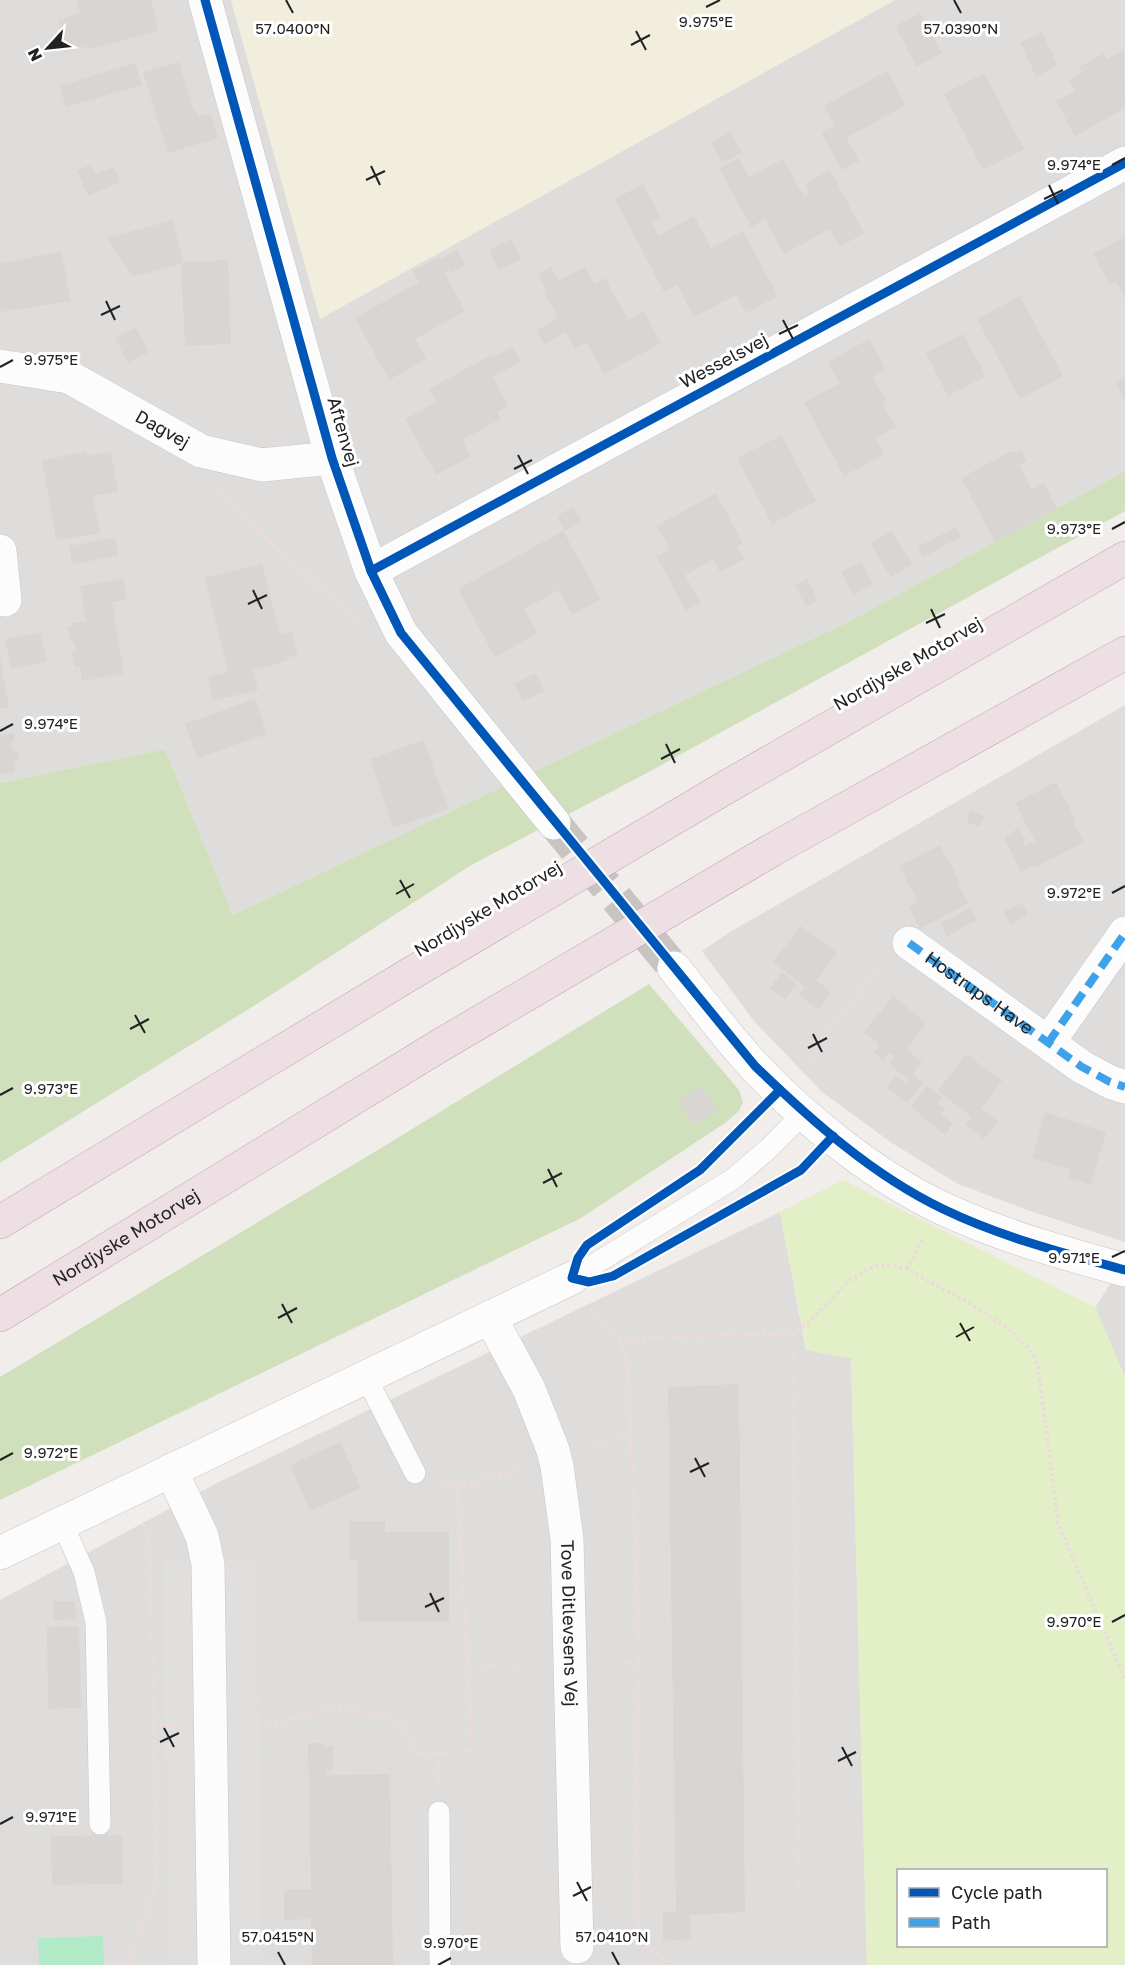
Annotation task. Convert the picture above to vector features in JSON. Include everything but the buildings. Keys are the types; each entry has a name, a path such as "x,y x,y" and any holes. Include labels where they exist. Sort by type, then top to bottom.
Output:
{"highway":[{"name":"Nordjyske Motorvej","path":"0,1222 410,974 719,791 1125,558"},
{"name":"Nordjyske Motorvej","path":"0,1315 439,1046 772,849 1125,653"},
{"path":"0,1323 98,1254"}],"street":[{"name":"Aftenvej","path":"205,0 332,458 370,571 401,633 554,823"},
{"name":"Wesselsvej","path":"370,571 1125,163"},
{"name":"Dagvej","path":"0,366 69,377 201,451 262,465 332,458"},
{"path":"0,550 5,600"},
{"name":"Hostrups Have","path":"1048,1043 1125,933"},
{"name":"Hostrups Have","path":"909,943 1082,1066 1110,1082 1125,1087"},
{"path":"674,968 754,1066 804,1113 855,1154 897,1183 942,1208 1025,1242 1125,1270"},
{"path":"0,1553 573,1278"},
{"name":"Tove Ditlevsens Vej","path":"490,1317 529,1389 553,1450 562,1497 567,1539 577,1947"},
{"path":"171,1470 202,1536 208,1564 214,1965"}],"lane":[{"path":"573,1278 733,1179 768,1149 804,1113"},
{"path":"366,1377 415,1473"},
{"path":"62,1523 84,1572 96,1622 100,1824"},
{"path":"439,1812 440,1965"}],"path":[{"path":"201,451 202,478 353,620 401,633"},
{"path":"806,1065 824,1036 889,957 909,943"},
{"path":"620,1339 792,1333 810,1321 849,1281 867,1269 878,1266 907,1269 969,1303 1003,1325 1030,1349 1038,1366 1058,1523 1125,1680"},
{"path":"573,1278 585,1302 620,1339 627,1368 640,1664 635,1850 639,1942 668,1961 668,1965"},
{"path":"792,1333 800,1910"},
{"path":"154,1725 253,1726 279,1722 336,1707 392,1719 404,1728 418,1755 473,1751 457,1487"},
{"path":"127,1965 156,1884 149,1545 133,1489"}],"shaded area":[{"path":"0,0 231,0 320,318 895,0 1125,0 1125,471 846,623 233,915 165,749 0,783"},
{"path":"231,0 895,0 320,319"},
{"path":"1125,705 1125,1242 1033,1212 958,1184 892,1143 822,1092 754,1021 702,951 730,932"},
{"path":"780,1212 806,1350 851,1358 867,1965 0,1965 0,1600 217,1483"},
{"path":"1125,1262 1125,1377 1095,1307"},
{"path":"255,1559 263,1965 170,1965 162,1561"}],"green space":[{"path":"1125,471 1125,511 645,774 473,864 260,1002 0,1163 0,783 165,749 233,915 846,623"},
{"path":"649,984 739,1090 743,1102 739,1111 725,1123 581,1218 0,1500 0,1377"},
{"path":"843,1180 1095,1307 1125,1377 1125,1965 867,1965 851,1358 807,1350 780,1212"},
{"path":"103,1936 104,1965 39,1965 38,1938"}],"tunnel":[{"path":"554,823 674,968"}],"marked path":[{"path":"1048,1043 1125,933"},
{"path":"909,943 1082,1067 1125,1087"}],"cycle path":[{"path":"205,0 332,458 371,571 401,633 755,1066 820,1126 892,1180 943,1209 1010,1236 1125,1270"},
{"path":"371,571 1125,163"},
{"path":"780,1090 700,1170 587,1245 578,1258 572,1278 589,1282 613,1276 801,1170 833,1136"}]}
